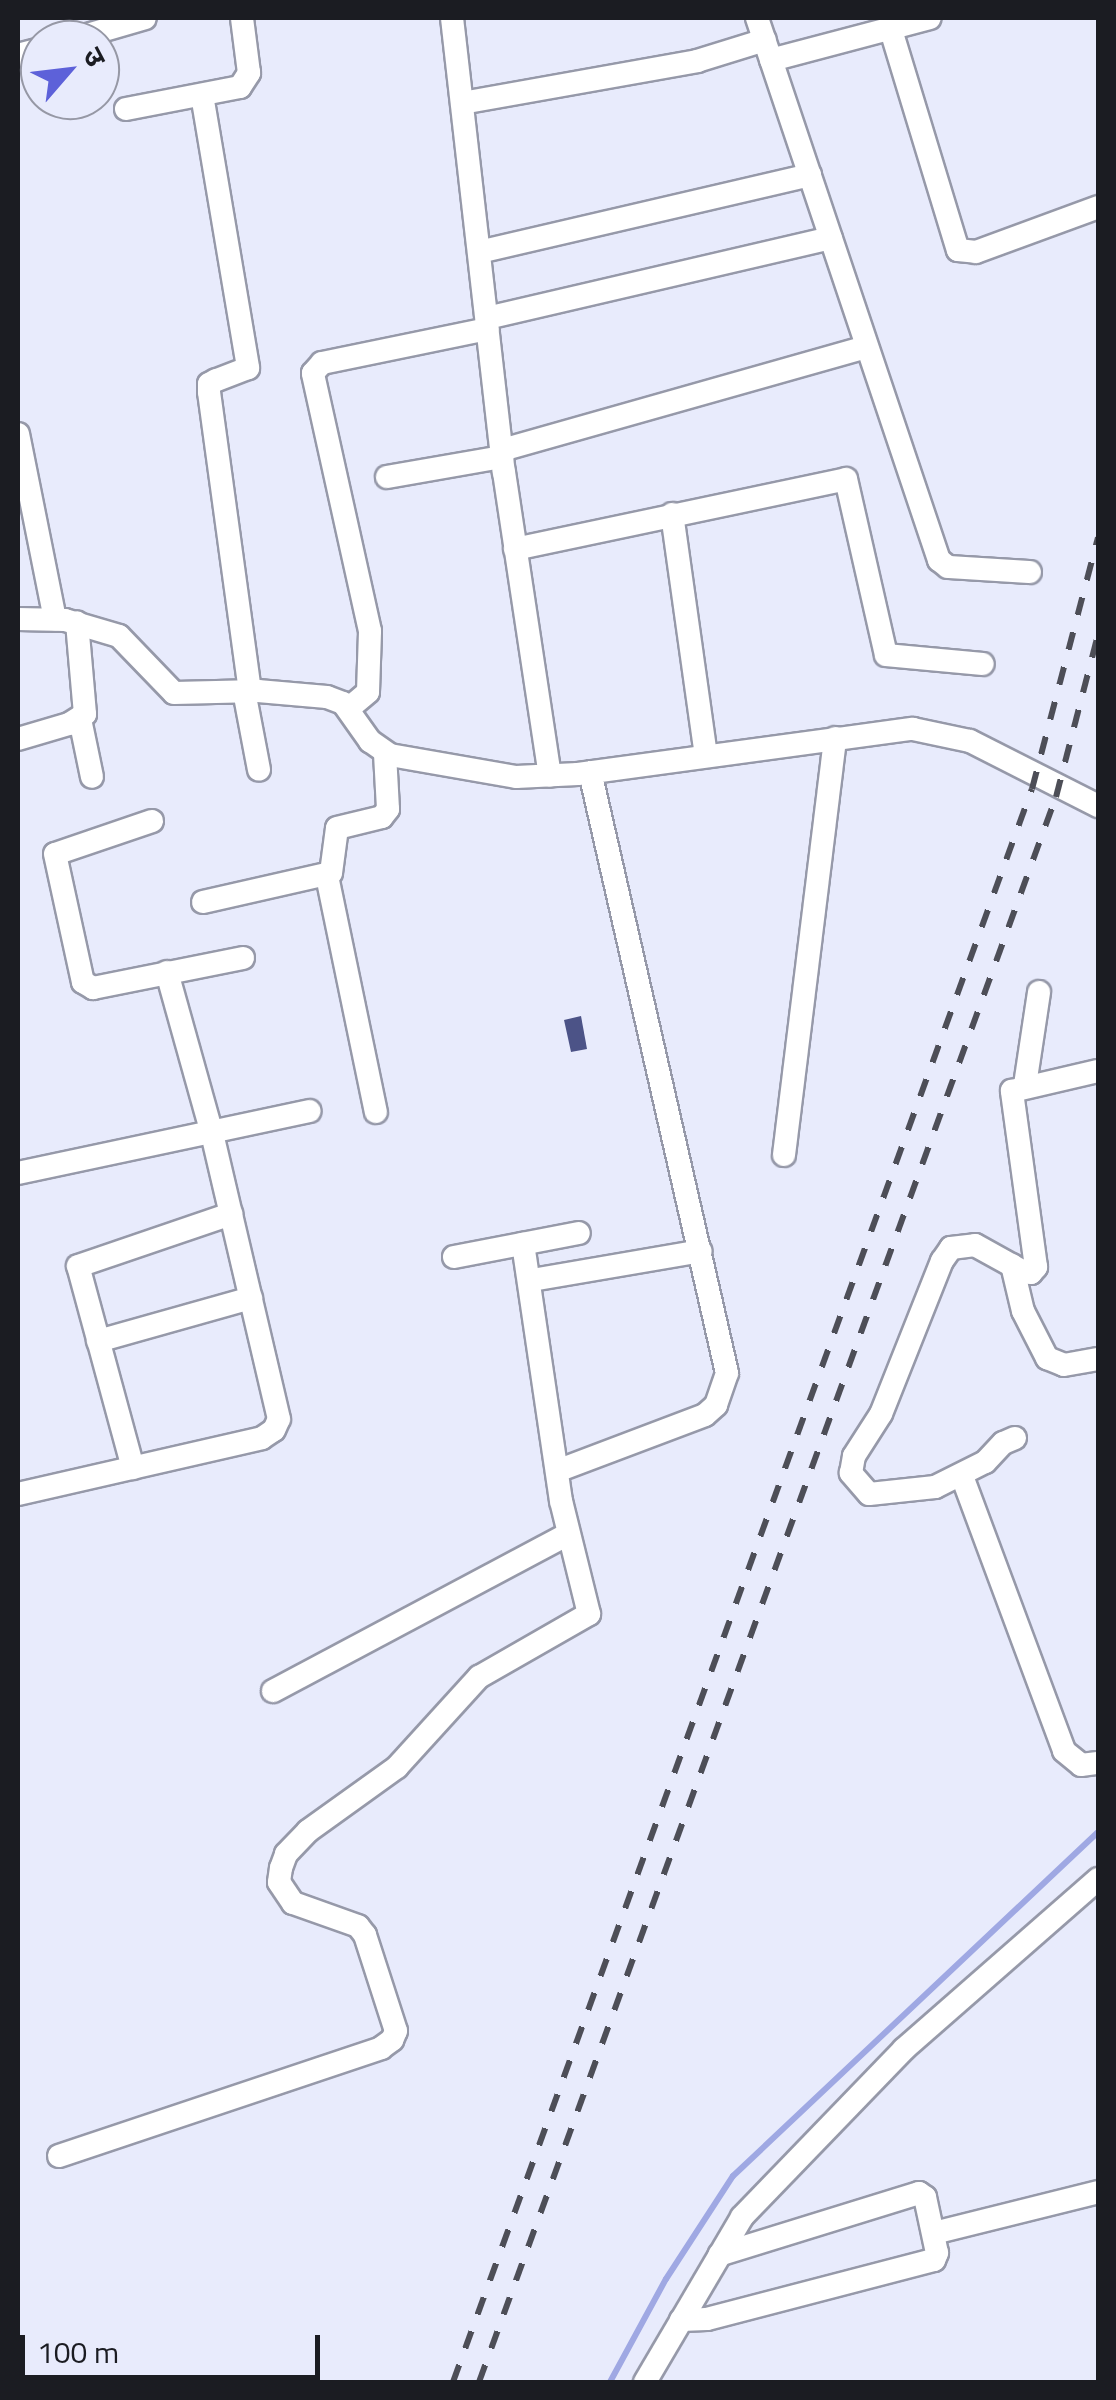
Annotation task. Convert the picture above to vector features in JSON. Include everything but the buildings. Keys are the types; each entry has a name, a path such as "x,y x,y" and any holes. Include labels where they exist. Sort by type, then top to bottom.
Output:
{"street":[{"path":"120,25 145,18"},
{"path":"126,110 240,87 247,80 242,18"},
{"path":"452,18 502,453 550,776"},
{"path":"757,18 939,560 948,567 1030,572"},
{"path":"462,103 890,30 930,18"},
{"path":"890,30 958,250 976,252 1098,207"},
{"path":"202,94 248,368 216,380 210,384 209,392 259,770"},
{"path":"479,252 810,175"},
{"path":"348,709 368,692 370,631 313,373 322,363 831,238"},
{"path":"387,477 502,453 868,347"},
{"path":"18,434 86,708 80,719 92,776"},
{"path":"516,548 846,478 886,655 983,664"},
{"path":"672,514 706,755"},
{"path":"18,619 66,620 118,636 174,693 247,691 327,697 348,709 385,753 388,810 382,817 337,828 332,869 327,876 203,902"},
{"path":"18,739 80,719"},
{"path":"385,753 516,778 913,730 946,734 1037,771 1098,806"},
{"path":"784,1155 835,738"},
{"path":"557,1471 705,1414 716,1406 727,1364 590,772"},
{"path":"152,821 58,850 55,859 83,982 93,988 243,958"},
{"path":"327,876 376,1112"},
{"path":"18,1494 262,1438 274,1430 279,1419 211,1130 167,972"},
{"path":"1025,1085 1039,992"},
{"path":"1016,1438 962,1476 934,1487 868,1494 851,1473 854,1456 881,1414 942,1261 951,1248 974,1245 1030,1273 1036,1258 1010,1096 1025,1085 1098,1071"},
{"path":"18,1174 309,1110"},
{"path":"133,1468 78,1266 230,1214"},
{"path":"454,1257 578,1233"},
{"path":"59,2156 381,2048 392,2040 396,2031 365,1934 358,1926 293,1903 279,1882 286,1854 308,1831 397,1767 480,1677 585,1619 589,1605 568,1534 532,1280 523,1244"},
{"path":"532,1280 701,1251"},
{"path":"1012,1265 1023,1311 1048,1358 1064,1364 1098,1358"},
{"path":"98,1341 251,1298"},
{"path":"962,1476 1064,1751 1080,1765 1098,1763"},
{"path":"273,1691 568,1534"},
{"path":"644,2382 742,2217 904,2049 1098,1879"},
{"path":"934,2233 1098,2192"},
{"path":"682,2320 707,2320 934,2260 934,2233 926,2198 909,2194 719,2256"}],"waterway":[{"path":"610,2382 666,2279 733,2176 1098,1832"}],"railway":[{"path":"453,2382 1032,789 1098,538"},
{"path":"479,2382 1056,797 1098,635"}]}
